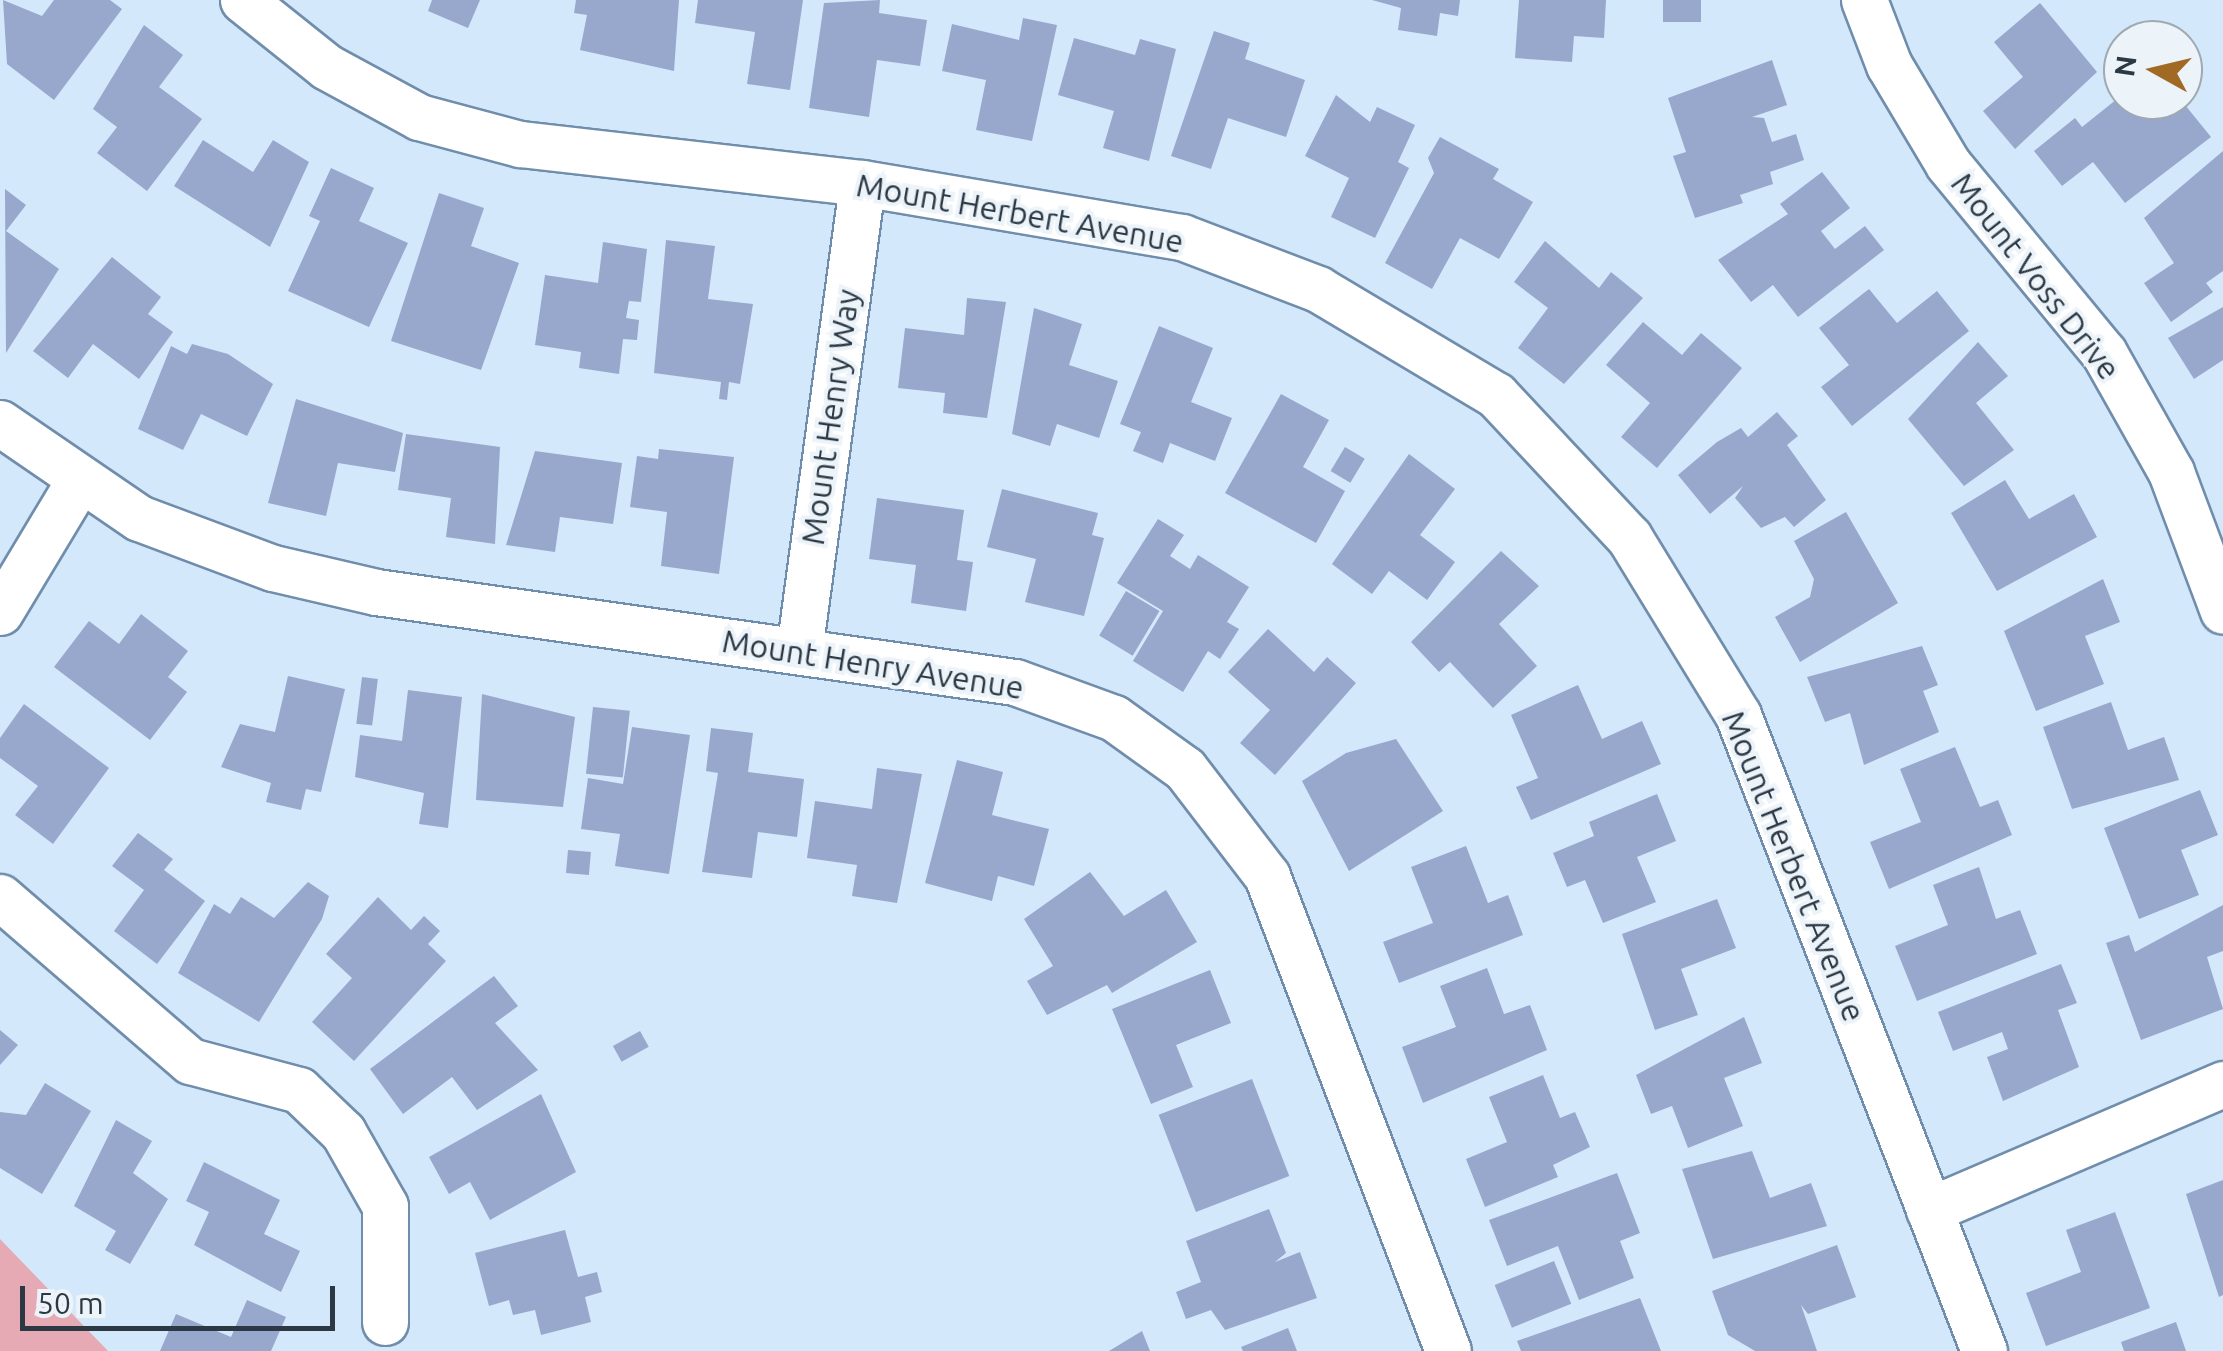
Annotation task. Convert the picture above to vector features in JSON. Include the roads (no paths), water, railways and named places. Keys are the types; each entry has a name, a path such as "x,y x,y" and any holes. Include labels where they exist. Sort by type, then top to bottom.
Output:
{"street":[{"name":"Mount Herbert Avenue","path":"243,0 327,67 419,116 520,144 862,184 1182,238 1318,288 1496,395 1630,536 1738,716 1984,1351"},
{"name":"Mount Voss Drive","path":"1864,0 1889,65 1948,164 2104,353 2170,472 2223,611"},
{"name":"Mount Henry Way","path":"799,651 862,184"},
{"name":"Mount Henry Avenue","path":"0,424 78,482 140,518 273,568 376,592 1015,682 1114,718 1185,769 1229,816 1267,876 1448,1351"},
{"path":"0,612 78,482"},
{"path":"0,897 190,1061 299,1090 344,1132 384,1206 385,1322"},
{"path":"1930,1210 2223,1084"}]}
